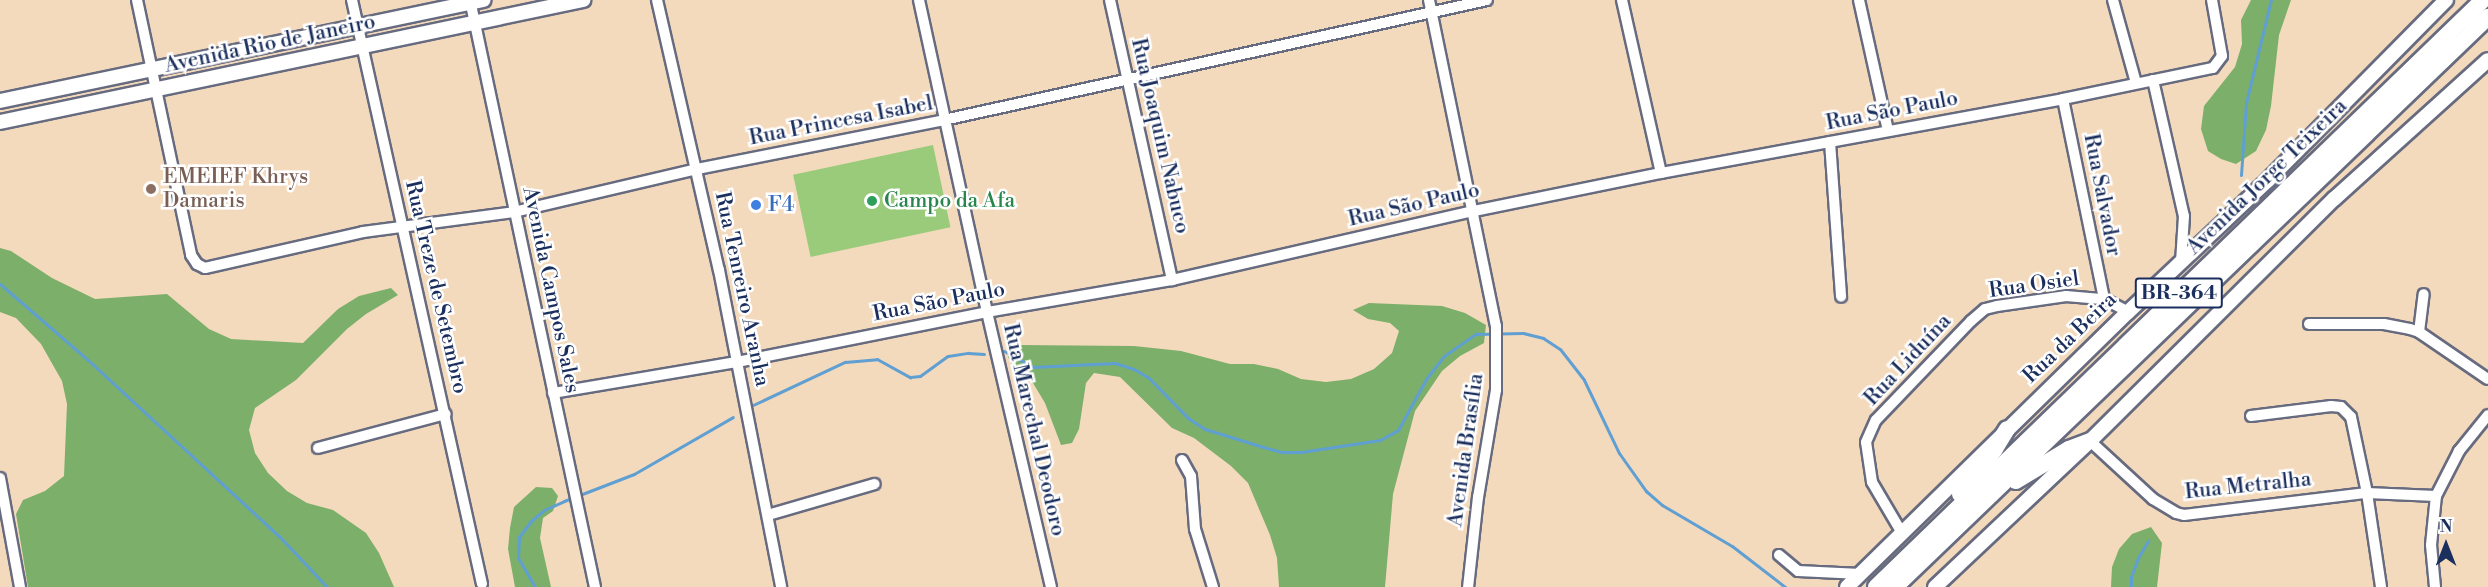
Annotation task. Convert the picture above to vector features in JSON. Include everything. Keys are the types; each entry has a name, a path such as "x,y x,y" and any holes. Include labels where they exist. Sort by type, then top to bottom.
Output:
{"highway":[{"name":"Avenida Jorge Teixeira","path":"1876,587 2483,0"},
{"name":"Avenida Jorge Teixeira","path":"1895,587 2488,17"},
{"path":"1910,554 1995,450 2007,429"},
{"path":"1994,493 2069,450 2090,441"}],"main road":[{"name":"Avenida Rio de Janeiro","path":"0,122 583,0"},
{"name":"Rua da Beira","path":"1847,587 2128,312 2268,180 2446,0"},
{"name":"Avenida Rio de Janeiro","path":"0,101 358,28 475,1"},
{"path":"1935,587 2090,441 2334,199 2488,60"}],"street":[{"path":"136,0 154,89"},
{"name":"Rua Treze de Setembro","path":"352,0 482,584"},
{"name":"Rua Tenreiro Aranha","path":"657,0 697,169 782,587"},
{"name":"Rua Marechal Deodoro","path":"920,0 944,120 1051,587"},
{"name":"Rua Joaquim Nabuco","path":"1110,0 1172,280"},
{"name":"Avenida Brasília","path":"1429,0 1496,326 1496,390 1478,497 1468,587"},
{"name":"Rua Princesa Isabel","path":"154,89 191,255 201,267 213,268 363,232 514,212 697,169 944,120 1487,0"},
{"path":"1622,0 1661,173"},
{"path":"1859,0 1887,130"},
{"path":"2114,0 2136,83"},
{"name":"Rua São Paulo","path":"553,393 737,362 987,312 1172,280 1474,212 1661,173 2063,99 2213,68 2220,61 2221,48 2212,0"},
{"name":"Avenida Campos Sales","path":"475,1 474,22 595,587"},
{"path":"2153,80 2182,200 2185,231 2181,263"},
{"name":"Rua Salvador","path":"2063,99 2103,299"},
{"path":"1830,142 1841,297"},
{"path":"2419,332 2424,294"},
{"name":"Rua Osiel","path":"1978,314 1996,306 2066,296 2103,299 2128,312"},
{"name":"Rua Liduína","path":"1902,533 1872,482 1866,442 1876,420 1978,314"},
{"path":"2309,324 2384,324 2419,332 2488,379"},
{"path":"2250,416 2331,406 2346,411 2354,424 2367,493 2377,587"},
{"path":"318,448 446,414"},
{"path":"2435,587 2430,545 2436,496 2459,451 2488,415"},
{"name":"Rua Metralha","path":"2090,441 2153,499 2175,513 2184,515 2367,493 2436,496"},
{"path":"1182,460 1191,476 1195,529 1213,587"},
{"path":"0,478 20,587"},
{"path":"768,515 874,484"},
{"path":"1779,555 1798,571 1861,574"}],"green space":[{"path":"2251,0 2291,0 2279,35 2266,130 2256,151 2236,164 2208,151 2201,129 2204,106 2235,67 2242,44 2241,20"},
{"name":"Campo da Afa","path":"933,145 950,227 811,257 793,175"},
{"path":"0,248 11,251 52,278 95,299 167,294 209,329 231,339 303,343 338,309 359,296 391,288 398,295 366,314 347,329 296,380 255,408 249,430 255,453 268,473 287,491 307,503 333,510 366,533 379,553 394,587 28,587 16,514 23,500 45,491 64,476 67,404 62,381 41,344 16,318 0,312"},
{"path":"1369,303 1442,306 1465,313 1486,325 1484,343 1460,356 1442,371 1415,411 1393,494 1385,587 1279,587 1277,558 1270,535 1248,483 1231,466 1194,438 1172,428 1120,377 1094,373 1086,383 1079,429 1072,443 1061,445 1045,403 1033,383 1013,366 1008,357 1017,345 1134,346 1181,351 1230,364 1254,364 1278,369 1301,379 1326,382 1351,379 1374,369 1392,353 1399,331 1390,323 1368,319 1353,310"},
{"path":"536,487 552,488 558,496 553,511 543,518 540,538 551,587 515,587 508,549 514,507"},
{"path":"2151,527 2162,543 2157,587 2111,587 2112,567 2119,549 2132,534"}],"waterway":[{"path":"2241,175 2246,103 2271,0"},
{"path":"0,284 88,360 279,536 327,587"},
{"path":"1004,351 1033,367 1115,363 1134,369 1149,378 1188,418 1205,429 1282,452 1301,452 1380,440 1398,430 1426,379 1444,356 1476,334 1523,333 1543,338 1560,349 1584,380 1619,453 1646,491 1662,505 1732,546 1785,587"},
{"path":"753,405 845,362 877,359 910,377 920,376 948,356 968,353 984,354"},
{"path":"535,587 518,557 519,537 531,521 544,510 634,474 733,417"},
{"path":"2131,587 2131,577 2138,558 2148,541"}],"place":[{"name":"EMEIEF Khrys Damaris","path":"151,189"},
{"name":"Campo da Afa","path":"872,201"},
{"name":"F4","path":"756,205"}]}
